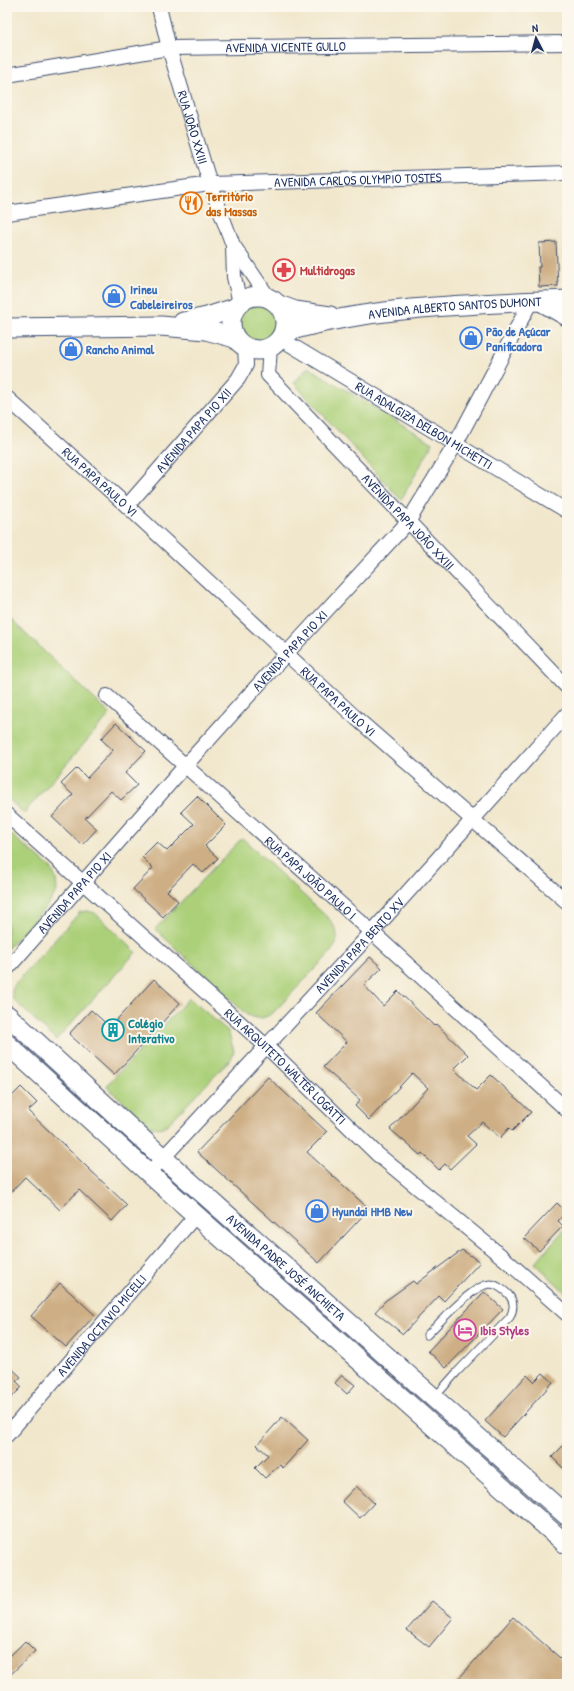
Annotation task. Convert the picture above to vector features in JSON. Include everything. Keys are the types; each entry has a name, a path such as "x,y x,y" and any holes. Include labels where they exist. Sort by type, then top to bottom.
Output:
{"main road":[{"path":"7,328 161,326 206,330 240,343 253,350 262,350 278,340 286,323 284,313 274,301 253,296 238,305 207,317 161,326"},
{"name":"AVENIDA ALBERTO SANTOS DUMONT","path":"278,340 344,318 424,308 567,300"},
{"name":"AVENIDA ALBERTO SANTOS DUMONT","path":"274,301 295,311 344,318"},
{"path":"238,305 232,315 231,323 240,343"},
{"name":"AVENIDA PADRE JOSÉ ANCHIETA","path":"7,1015 163,1158 567,1515"},
{"name":"AVENIDA PADRE JOSÉ ANCHIETA","path":"7,1044 149,1173 567,1545"}],"street":[{"name":"RUA JOÃO XXIII","path":"159,7 169,48 210,184 233,245 274,301"},
{"name":"AVENIDA VICENTE GULLO","path":"7,75 169,48 567,43"},
{"name":"AVENIDA CARLOS OLYMPIO TOSTES","path":"7,213 210,184 567,172"},
{"name":"RUA JOÃO XXIII","path":"233,245 234,277 238,305"},
{"path":"534,302 567,319"},
{"name":"AVENIDA PAPA PIO XI","path":"7,969 185,766 408,522 455,445 534,302"},
{"name":"RUA ADALGIZA DELBON MICHETTI","path":"278,340 567,512"},
{"name":"AVENIDA PAPA JOÃO XXIII","path":"278,340 268,374 567,687"},
{"name":"AVENIDA PAPA PIO XII","path":"127,506 238,379 246,365 240,343"},
{"name":"RUA PAPA PAULO VI","path":"7,398 127,506 356,718 567,902"},
{"name":"RUA PAPA JOÃO PAULO I","path":"107,696 372,932 567,1110"},
{"name":"AVENIDA PAPA BENTO XV","path":"149,1173 372,932 567,714"},
{"name":"RUA ARQUITETO WALTER LOGATTI","path":"7,816 266,1046 376,1154 506,1260 567,1314"},
{"name":"AVENIDA OCTAVIO MICELLI","path":"7,1434 196,1215"},
{"path":"552,1531 567,1515"}],"lane":[{"path":"427,1334 475,1289 489,1284 496,1285 509,1295 514,1304 514,1309 510,1317 434,1398"}],"green space":[{"path":"262,302 269,305 275,311 278,322 277,330 269,339 262,342 254,342 247,339 239,330 238,318 241,311 250,303"},
{"path":"308,367 433,443 401,500 294,383"},
{"path":"7,616 110,714 24,813 7,798"},
{"path":"7,831 51,868 56,879 57,891 47,906 7,949"},
{"path":"242,838 329,919 335,928 337,936 337,940 330,953 274,1012 261,1018 255,1018 247,1015 155,929"},
{"path":"88,911 95,913 136,952 56,1040 13,999 12,991 15,984 80,912"},
{"path":"189,998 228,1031 234,1051 231,1059 170,1122 161,1128 152,1127 107,1087"},
{"path":"567,1226 567,1294 535,1263"}],"building":[{"path":"556,242 558,286 539,287 539,243"},
{"path":"116,723 146,751 125,773 137,785 121,800 111,791 85,818 97,829 82,845 52,817 73,795 61,784 77,768 87,778 113,750 101,739"},
{"path":"197,796 226,825 205,846 218,858 203,873 193,864 167,891 178,901 163,917 133,889 153,868 142,857 157,842 167,851 194,824 181,812"},
{"path":"370,957 382,968 364,985 383,1006 398,991 434,1026 436,1024 468,1055 454,1069 476,1090 491,1075 531,1112 512,1131 509,1128 500,1138 482,1122 467,1136 476,1144 450,1169 445,1164 439,1170 422,1153 420,1155 390,1129 428,1088 412,1073 369,1120 355,1106 360,1100 323,1067 347,1042 316,1013"},
{"name":"Colégio Interativo","path":"154,979 180,1003 114,1075 69,1034 91,1010 110,1027"},
{"path":"268,1077 327,1132 307,1152 369,1209 319,1263 197,1152"},
{"path":"21,1087 37,1103 28,1111 127,1205 112,1221 79,1190 60,1210 25,1177 7,1196 7,1101"},
{"path":"557,1203 566,1212 558,1221 563,1226 539,1251 524,1238"},
{"path":"462,1250 480,1262 444,1301 439,1296 403,1334 375,1312 385,1301 413,1281 416,1284"},
{"path":"60,1283 95,1315 66,1347 31,1316"},
{"name":"Ibis Styles","path":"484,1292 503,1309 446,1368 428,1351"},
{"path":"7,1364 21,1377 16,1381 22,1387 7,1402"},
{"path":"543,1373 553,1382 503,1437 485,1421 527,1375 534,1382"},
{"path":"342,1375 355,1385 347,1394 335,1383"},
{"path":"282,1417 308,1440 283,1468 280,1465 265,1478 255,1468 268,1455 257,1445"},
{"path":"567,1442 567,1472 552,1457"},
{"path":"356,1486 374,1503 360,1518 342,1501"},
{"path":"432,1601 453,1618 429,1647 407,1630"},
{"path":"513,1617 567,1664 567,1684 454,1684"},
{"path":"25,1641 35,1651 7,1678 7,1659"}],"place":[{"name":"Território das Massas","path":"191,203"},
{"name":"Multidrogas","path":"284,270"},
{"name":"Irineu Cabeleireiros","path":"114,296"},
{"name":"Pão de Açúcar Panificadora","path":"471,338"},
{"name":"Rancho Animal","path":"71,349"},
{"name":"Colégio Interativo","path":"113,1030"},
{"name":"Hyundai HMB New","path":"317,1211"},
{"name":"Ibis Styles","path":"465,1330"}]}
